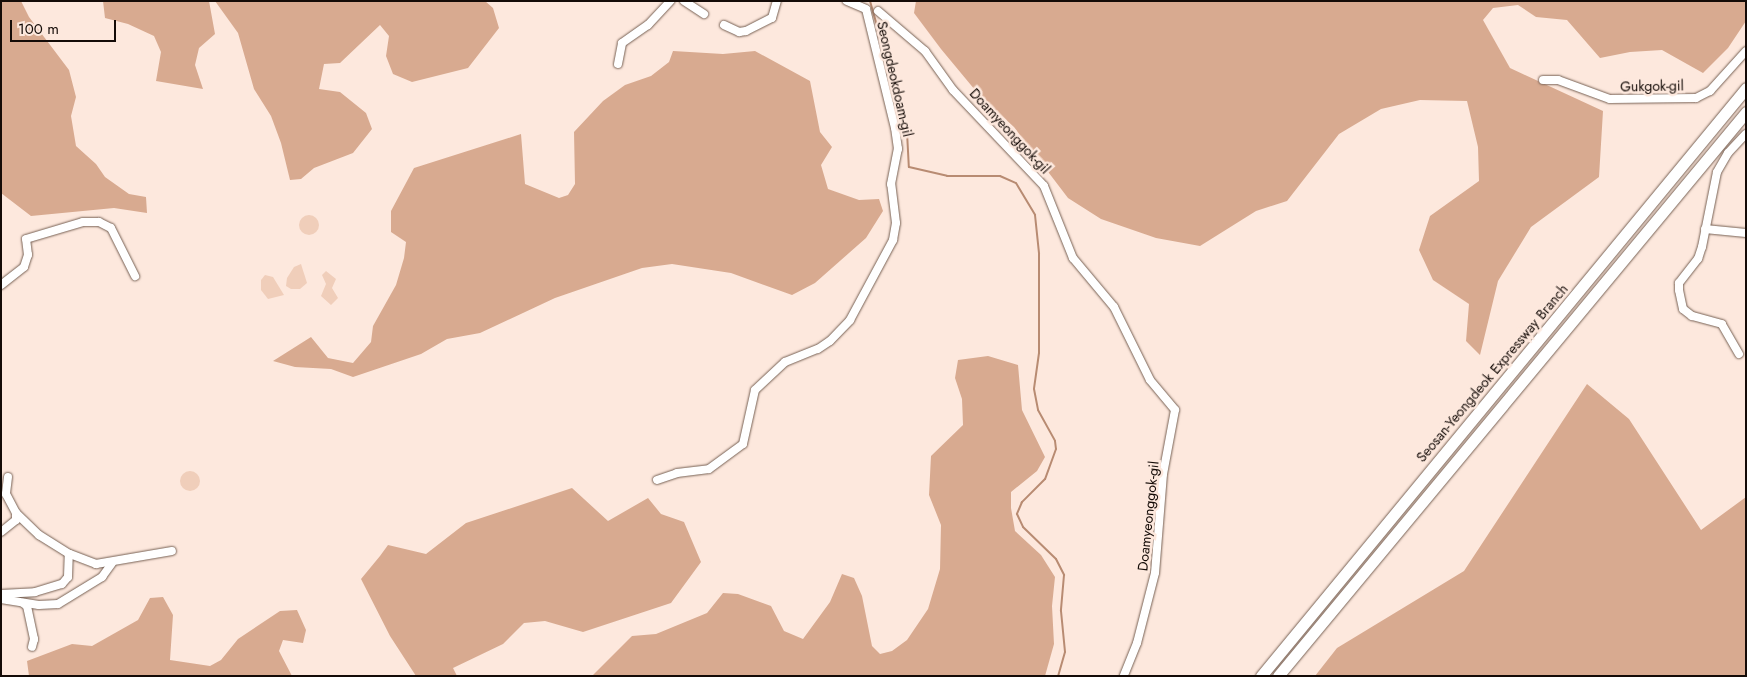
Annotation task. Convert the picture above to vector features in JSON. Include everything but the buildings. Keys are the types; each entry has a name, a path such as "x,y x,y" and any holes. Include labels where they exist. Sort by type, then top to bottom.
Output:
{"highway":[{"name":"Seosan-Yeongdeok Expressway Branch","path":"1261,676 1746,88"},
{"name":"Seosan-Yeongdeok Expressway Branch","path":"1278,676 1746,112"}],"street":[{"path":"618,64 622,43 648,25 670,1"},
{"path":"684,1 704,14"},
{"path":"724,25 739,32 746,32 772,18 777,1"},
{"name":"Seongdeokdoam-gil","path":"657,480 677,473 709,469 743,444 755,390 785,362 818,349 830,341 850,320 893,240 896,223 891,184 898,149 866,9 846,1"},
{"name":"Doamyeonggok-gil","path":"878,11 925,51 954,90 1044,186 1073,258 1114,307 1150,380 1175,410 1163,474 1155,573 1137,643 1124,676"},
{"name":"Gukgok-gil","path":"1543,80 1558,80 1610,99 1696,98 1710,91 1746,51"},
{"path":"1739,354 1722,324 1692,316 1682,309 1679,298 1680,283 1698,260 1717,172 1728,153 1746,134"},
{"path":"1,286 24,267 28,255 26,239 83,222 99,222 111,228 135,276"},
{"path":"1704,229 1746,233"},
{"path":"8,477 6,494 16,513 45,539 69,554 96,564 112,563 172,551"},
{"path":"1,532 16,520 16,513"},
{"path":"1,594 35,592 62,584 68,577 69,554"},
{"path":"1,599 23,603 58,604 102,577 112,563"},
{"path":"23,603 27,606 34,639 32,647"}],"shaded area":[{"path":"1,1 21,1 29,17 69,70 76,97 71,116 76,146 96,164 105,177 129,194 146,197 147,213 114,208 31,216 1,193"},
{"path":"103,1 209,1 215,34 199,48 195,65 203,89 156,81 161,52 154,36 128,24 105,18"},
{"path":"215,1 485,1 493,8 499,28 468,68 412,82 393,74 386,56 389,36 380,25 340,63 324,64 319,89 340,92 366,113 372,129 353,153 314,168 301,179 290,180 281,143 271,116 254,89 238,33"},
{"path":"916,1 1746,1 1746,21 1728,48 1703,73 1662,50 1630,52 1600,58 1567,20 1536,17 1518,5 1493,8 1483,20 1510,68 1603,111 1599,177 1531,227 1498,281 1480,355 1466,341 1469,304 1433,280 1419,250 1430,216 1479,181 1478,147 1467,101 1420,100 1381,109 1339,134 1287,201 1256,211 1200,246 1156,238 1101,219 1068,198 1014,127 980,96 941,49 914,13"},
{"path":"673,51 723,54 755,51 810,81 820,132 832,147 821,165 828,189 859,200 879,199 883,211 866,238 815,283 792,295 731,273 672,264 642,268 555,298 480,333 447,339 421,354 353,377 331,369 295,367 273,361 311,337 328,358 353,363 371,342 373,326 396,285 404,258 406,242 391,232 391,211 414,168 521,134 525,184 559,198 568,195 575,184 574,132 603,101 625,85 651,76 669,62"},
{"path":"309,215 316,218 319,225 316,232 309,235 302,232 299,225 302,218"},
{"path":"301,264 307,283 300,289 291,289 286,286 287,278 294,267"},
{"path":"326,271 336,279 332,288 338,298 331,305 321,296 326,284 322,275"},
{"path":"265,275 273,277 284,295 268,299 261,290 261,280"},
{"path":"988,356 1018,365 1022,410 1045,457 1037,471 1011,492 1011,508 1015,531 1041,555 1055,577 1052,606 1054,644 1045,676 592,676 632,636 656,634 707,613 723,593 738,594 771,606 784,631 803,639 830,602 842,574 854,578 862,596 872,646 880,654 892,651 907,640 928,609 940,569 941,525 929,495 931,456 963,425 962,399 955,378 958,360"},
{"path":"1587,384 1629,419 1701,530 1746,497 1746,676 1315,676 1337,648 1464,571"},
{"path":"186,471 194,471 200,477 200,485 194,491 186,491 180,485 180,477"},
{"path":"572,488 608,521 648,498 661,514 684,522 701,562 671,603 583,632 545,621 524,623 503,644 453,668 457,676 416,676 390,636 361,579 388,545 426,554 466,523"},
{"path":"163,597 173,615 170,660 210,666 221,660 238,639 280,611 297,610 306,630 303,643 283,640 279,651 292,676 29,676 27,661 72,644 92,646 138,620 150,598"}],"waterway":[{"path":"870,1 907,132 909,167 947,176 1000,176 1016,183 1035,215 1039,254 1039,353 1034,389 1038,410 1055,441 1056,449 1045,479 1022,502 1017,514 1023,527 1056,559 1064,575 1061,611 1065,652 1058,676"}]}
